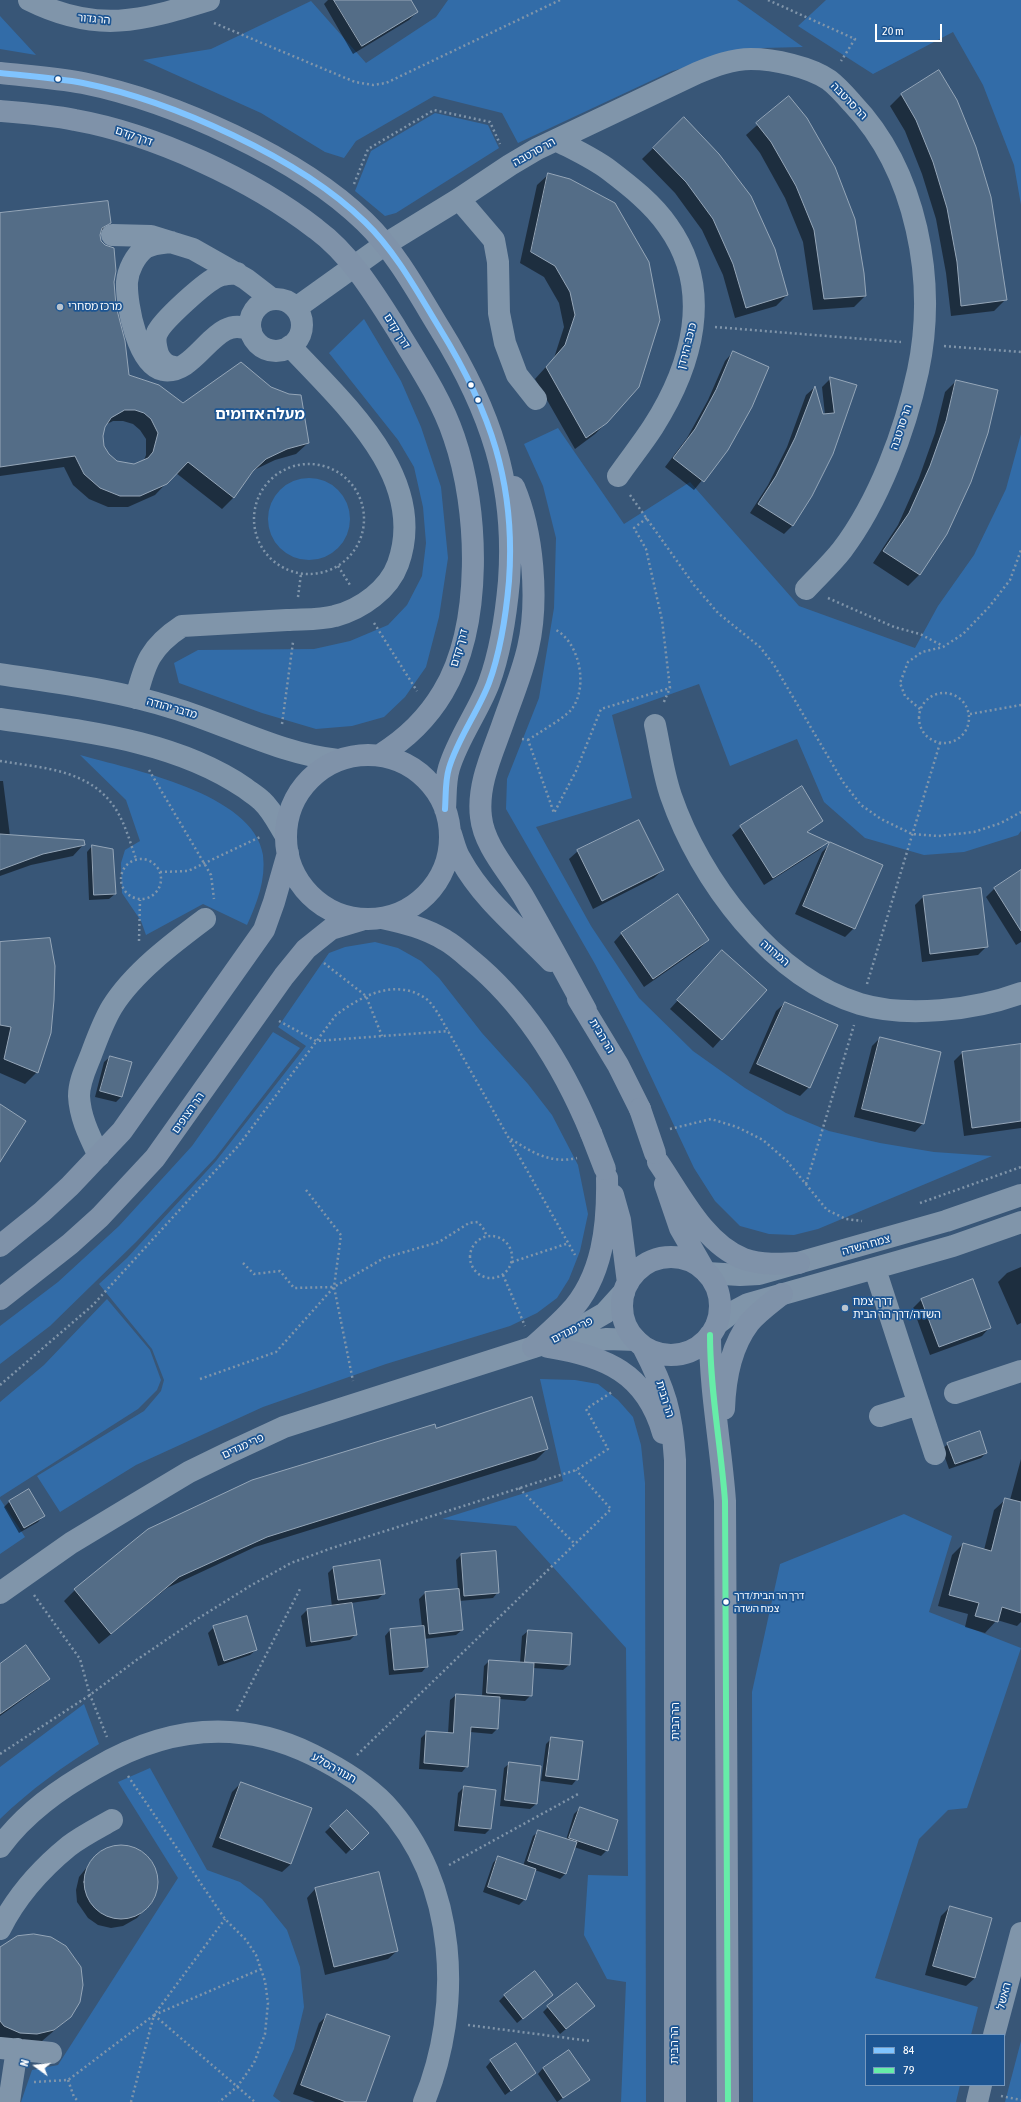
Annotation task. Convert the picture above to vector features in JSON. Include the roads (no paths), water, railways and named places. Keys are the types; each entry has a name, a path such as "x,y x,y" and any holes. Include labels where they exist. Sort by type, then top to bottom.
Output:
{"main road":[{"path":"0,73 83,83 130,95 180,113 255,147 303,174 346,205 367,224 384,245 420,297 451,346 472,384 489,423 501,465 508,505 510,536 509,581 505,617 498,653 488,685 449,767 446,783 445,809"},
{"name":"דרך קדם","path":"0,111 76,120 119,131 197,161 283,206 317,229 340,250 354,267 390,318 438,401 454,436 465,473 471,510 473,544 468,611 462,644 453,671 443,692 416,728 402,741 380,755"},
{"path":"495,443 523,508 529,545 532,585 532,620 528,648 483,785 481,817 485,833 494,852 523,896 586,1010"},
{"path":"0,1246 42,1212 99,1156 122,1131 264,930 274,902 287,824 296,797 312,776 322,768 338,760 361,755 380,755 397,760 424,776 432,785 445,809 451,834"},
{"name":"הר הבית","path":"451,834 460,859 472,877 493,903 551,962 586,1010 618,1065 640,1109 680,1228 705,1271"},
{"name":"הר הצופים","path":"0,1299 70,1244 110,1206 155,1158 284,976 306,949 331,929 409,909 426,896 433,888 443,870 449,853 451,834"},
{"path":"285,839 296,878 308,894 325,907 348,917 416,926 446,940 497,983 524,1014 549,1051 574,1097 591,1133 606,1174 620,1220 626,1288"},
{"path":"657,1157 710,1236 726,1250 744,1259 760,1262 799,1263"},
{"path":"541,1347 570,1313 590,1281 600,1256 608,1207 606,1174"},
{"path":"714,1330 695,1350 676,1355 659,1354 640,1343 631,1335 624,1319 622,1309 626,1288 632,1276 645,1265 660,1258 678,1257 688,1260 705,1271 714,1282 720,1298 720,1307 714,1330 712,1389 722,1454 725,1501 728,2102"},
{"path":"722,1454 724,1392 733,1353 750,1322 782,1294"},
{"name":"הר הבית","path":"640,1343 663,1387 673,1431 676,1478 675,2102"},
{"path":"541,1347 571,1350 606,1361 633,1379 645,1393 654,1409 661,1426 676,1478"}],"street":[{"name":"הר גדור","path":"29,0 52,11 86,20 122,21 166,8 209,0"},
{"name":"הר סרטבה","path":"296,308 384,245 459,200 510,165 556,140 697,73 724,63 750,59 776,60 797,66 829,80 865,116 886,147 912,210 922,259 925,306 918,371 896,448 860,522 842,550 806,589"},
{"name":"כוכב הירדן","path":"556,140 608,169 645,200 668,226 684,253 694,288 694,325 686,356 673,390 653,427 618,476"},
{"path":"459,200 494,240 498,262 499,313 505,343 517,375 536,399"},
{"path":"112,236 151,236 193,249 237,273 272,299"},
{"path":"171,242 154,244 145,248 135,259 127,283 130,309 142,353 149,362 163,370 181,368 227,329 236,327 246,328 251,331"},
{"path":"181,368 166,364 159,358 155,340 157,332 163,322 208,283 219,275 237,273"},
{"path":"272,299 290,303 296,308 300,316 301,332 290,346 282,350 268,350 257,342 251,331 250,322 257,308 264,302 272,299"},
{"path":"136,698 145,666 154,650 167,636 182,626 336,616 362,604 381,591 394,573 402,552 405,521 401,497 391,468 372,440 324,383 290,346"},
{"name":"מדבר יהודה","path":"0,674 97,689 136,698 202,717 279,748 320,758 338,760"},
{"path":"0,718 89,732 136,743 187,759 232,779 262,801 285,839"},
{"name":"המרווה","path":"655,725 670,795 710,877 734,912 764,944 796,970 831,992 860,1004 886,1009 910,1010 971,1007 1021,993"},
{"path":"99,1156 81,1113 79,1095 82,1077 97,1037 112,1006 139,974 162,951 205,919"},
{"name":"צמח השדה","path":"705,1271 740,1275 759,1274 946,1222 1021,1195"},
{"path":"714,1330 733,1312 748,1304 953,1246 1021,1222"},
{"path":"876,1268 935,1454"},
{"name":"פרי מגדים","path":"541,1347 576,1330 605,1313 626,1288"},
{"name":"פרי מגדים","path":"0,1594 71,1543 189,1472 284,1427 512,1354 541,1347 606,1340 640,1343"},
{"path":"954,1392 1021,1371"},
{"path":"880,1416 919,1404"},
{"name":"חגווי הסלע","path":"0,1847 9,1835 36,1808 77,1778 115,1757 156,1740 191,1733 227,1732 258,1735 289,1743 357,1779 385,1804 410,1838 429,1876 441,1911 448,1952 448,1989 445,2022 432,2084 424,2102"},
{"path":"0,1929 8,1914 32,1881 70,1845 112,1820"},
{"name":"האשל","path":"994,2034 1021,1934"},
{"path":"11,2092 8,2049 51,2052"},
{"path":"977,2102 981,2086"}],"place":[{"name":"מרכז מסחרי","path":"60,307"},
{"name":"דרך צמח השדה/דרך הר הבית","path":"845,1308"},
{"name":"דרך הר הבית/דרך צמח השדה","path":"726,1602"}],"district":[{"name":"מעלה אדומים","path":"260,414"}]}
